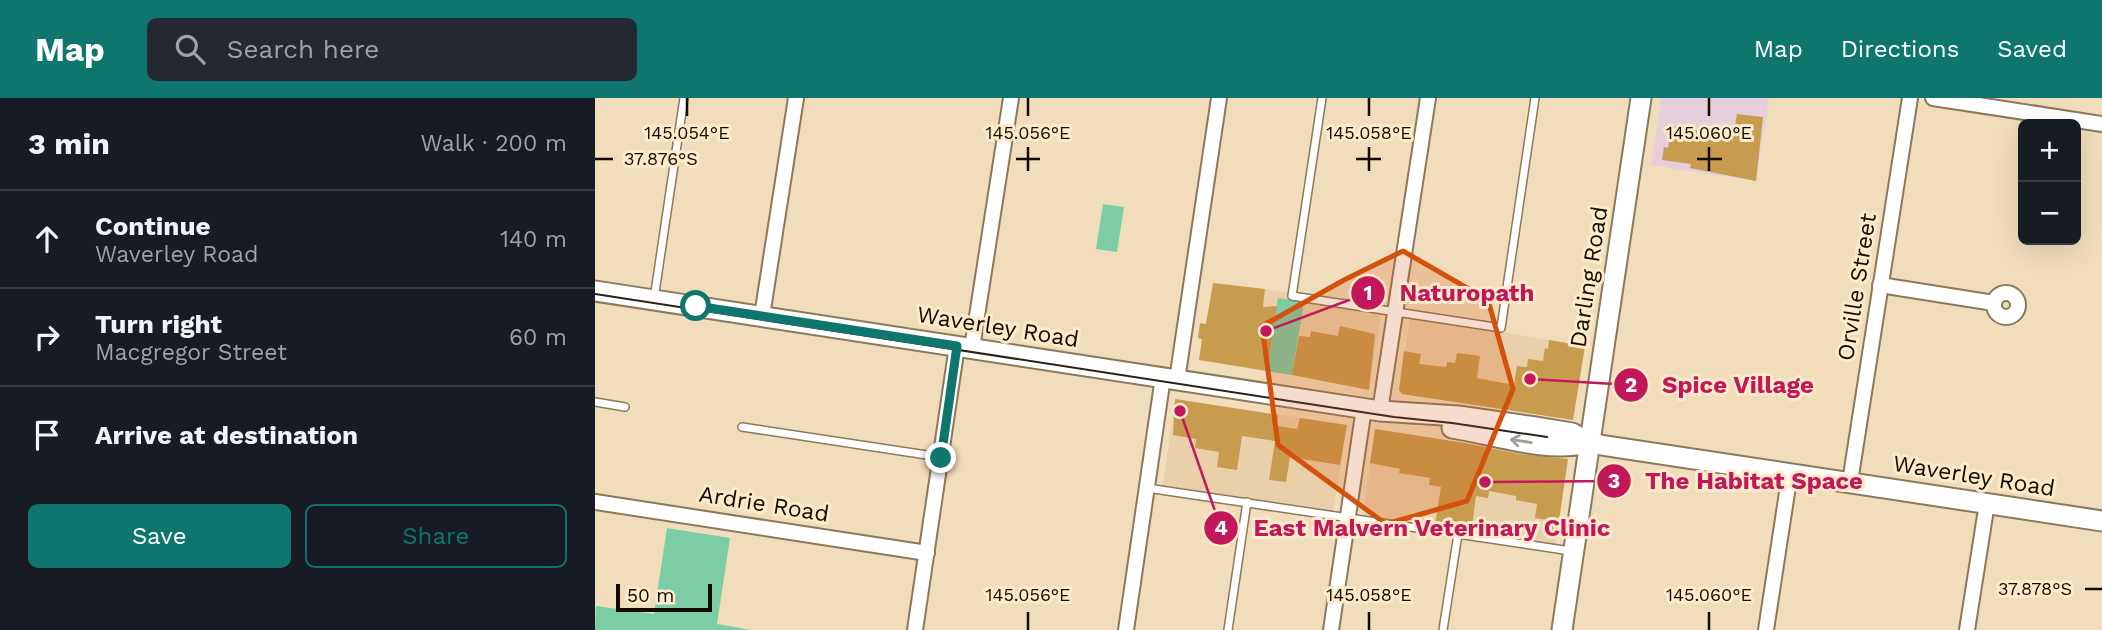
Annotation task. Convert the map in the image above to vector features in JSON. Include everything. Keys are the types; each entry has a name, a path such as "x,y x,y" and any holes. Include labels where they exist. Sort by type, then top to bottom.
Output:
{"main road":[{"name":"Darling Road","path":"1562,630 1641,98"},
{"name":"Waverley Road","path":"595,291 1379,410 1458,416 1572,433 1589,443 2102,521"}],"street":[{"path":"762,316 796,98"},
{"path":"915,630 941,458 965,347 1011,98"},
{"path":"1126,630 1146,487 1170,379 1219,98"},
{"path":"1331,630 1348,518 1379,410 1428,98"},
{"name":"Orville Street","path":"1850,482 1910,98"},
{"path":"1934,98 2102,124"},
{"path":"1881,285 1994,303"},
{"path":"1766,630 1790,473"},
{"name":"Ardrie Road","path":"595,502 927,553"},
{"path":"1967,630 1987,503"}],"lane":[{"path":"653,300 684,98"},
{"path":"1322,98 1292,296 1501,328 1535,98"},
{"path":"595,402 625,407"},
{"path":"741,427 941,458"},
{"path":"1146,487 1574,551"},
{"path":"1228,630 1247,502"},
{"path":"1443,630 1458,534"}],"highlighted area":[{"path":"1403,251 1488,300 1513,389 1467,501 1386,524 1278,445 1262,326 1344,280"}],"shaded area":[{"path":"1661,98 1769,98 1756,181 1651,165"},
{"path":"1265,289 1382,306 1369,390 1342,383 1199,360 1202,339 1257,347"},
{"path":"1411,311 1508,333 1585,346 1573,420 1402,394 1399,390"},
{"path":"1175,399 1347,425 1332,519 1162,492"},
{"path":"1375,429 1568,459 1554,552 1362,523"}],"green space":[{"path":"1103,204 1124,207 1117,252 1096,249"},
{"path":"1278,298 1304,302 1292,375 1267,371"},
{"path":"667,528 730,538 717,624 751,630 595,630 596,606 654,614"}],"building":[{"path":"1737,114 1763,117 1756,181 1690,168 1691,164 1662,160 1664,147 1668,148 1672,126 1733,137"},
{"path":"1213,283 1265,289 1263,307 1277,306 1267,371 1199,360 1202,339 1198,338 1200,323 1206,324"},
{"path":"1340,326 1375,334 1369,390 1292,375 1299,336 1310,337 1311,331 1338,336"},
{"path":"1549,340 1585,346 1573,420 1402,394 1399,390 1404,351 1421,354 1419,364 1446,367 1447,362 1455,363 1457,353 1480,356 1477,378 1514,385 1517,366 1527,367 1528,359 1543,361"},
{"path":"1175,399 1278,415 1277,426 1297,429 1300,418 1347,425 1340,465 1290,457 1286,482 1269,480 1275,441 1242,436 1237,470 1217,467 1219,452 1195,448 1196,439 1173,435"},
{"path":"1375,429 1519,454 1568,459 1557,535 1545,533 1547,520 1535,518 1537,504 1516,500 1516,496 1489,491 1488,498 1476,496 1472,527 1459,525 1458,528 1435,524 1441,487 1429,485 1430,478 1399,473 1400,469 1370,463"}],"tram line":[{"path":"595,294 1394,417 1547,437"}],"place":[{"name":"Naturopath","path":"1266,331"},
{"name":"Spice Village","path":"1530,379"},
{"name":"East Malvern Veterinary Clinic","path":"1180,411"},
{"name":"The Habitat Space","path":"1485,482"}],"route":[{"path":"696,306 957,346 941,458"}]}
